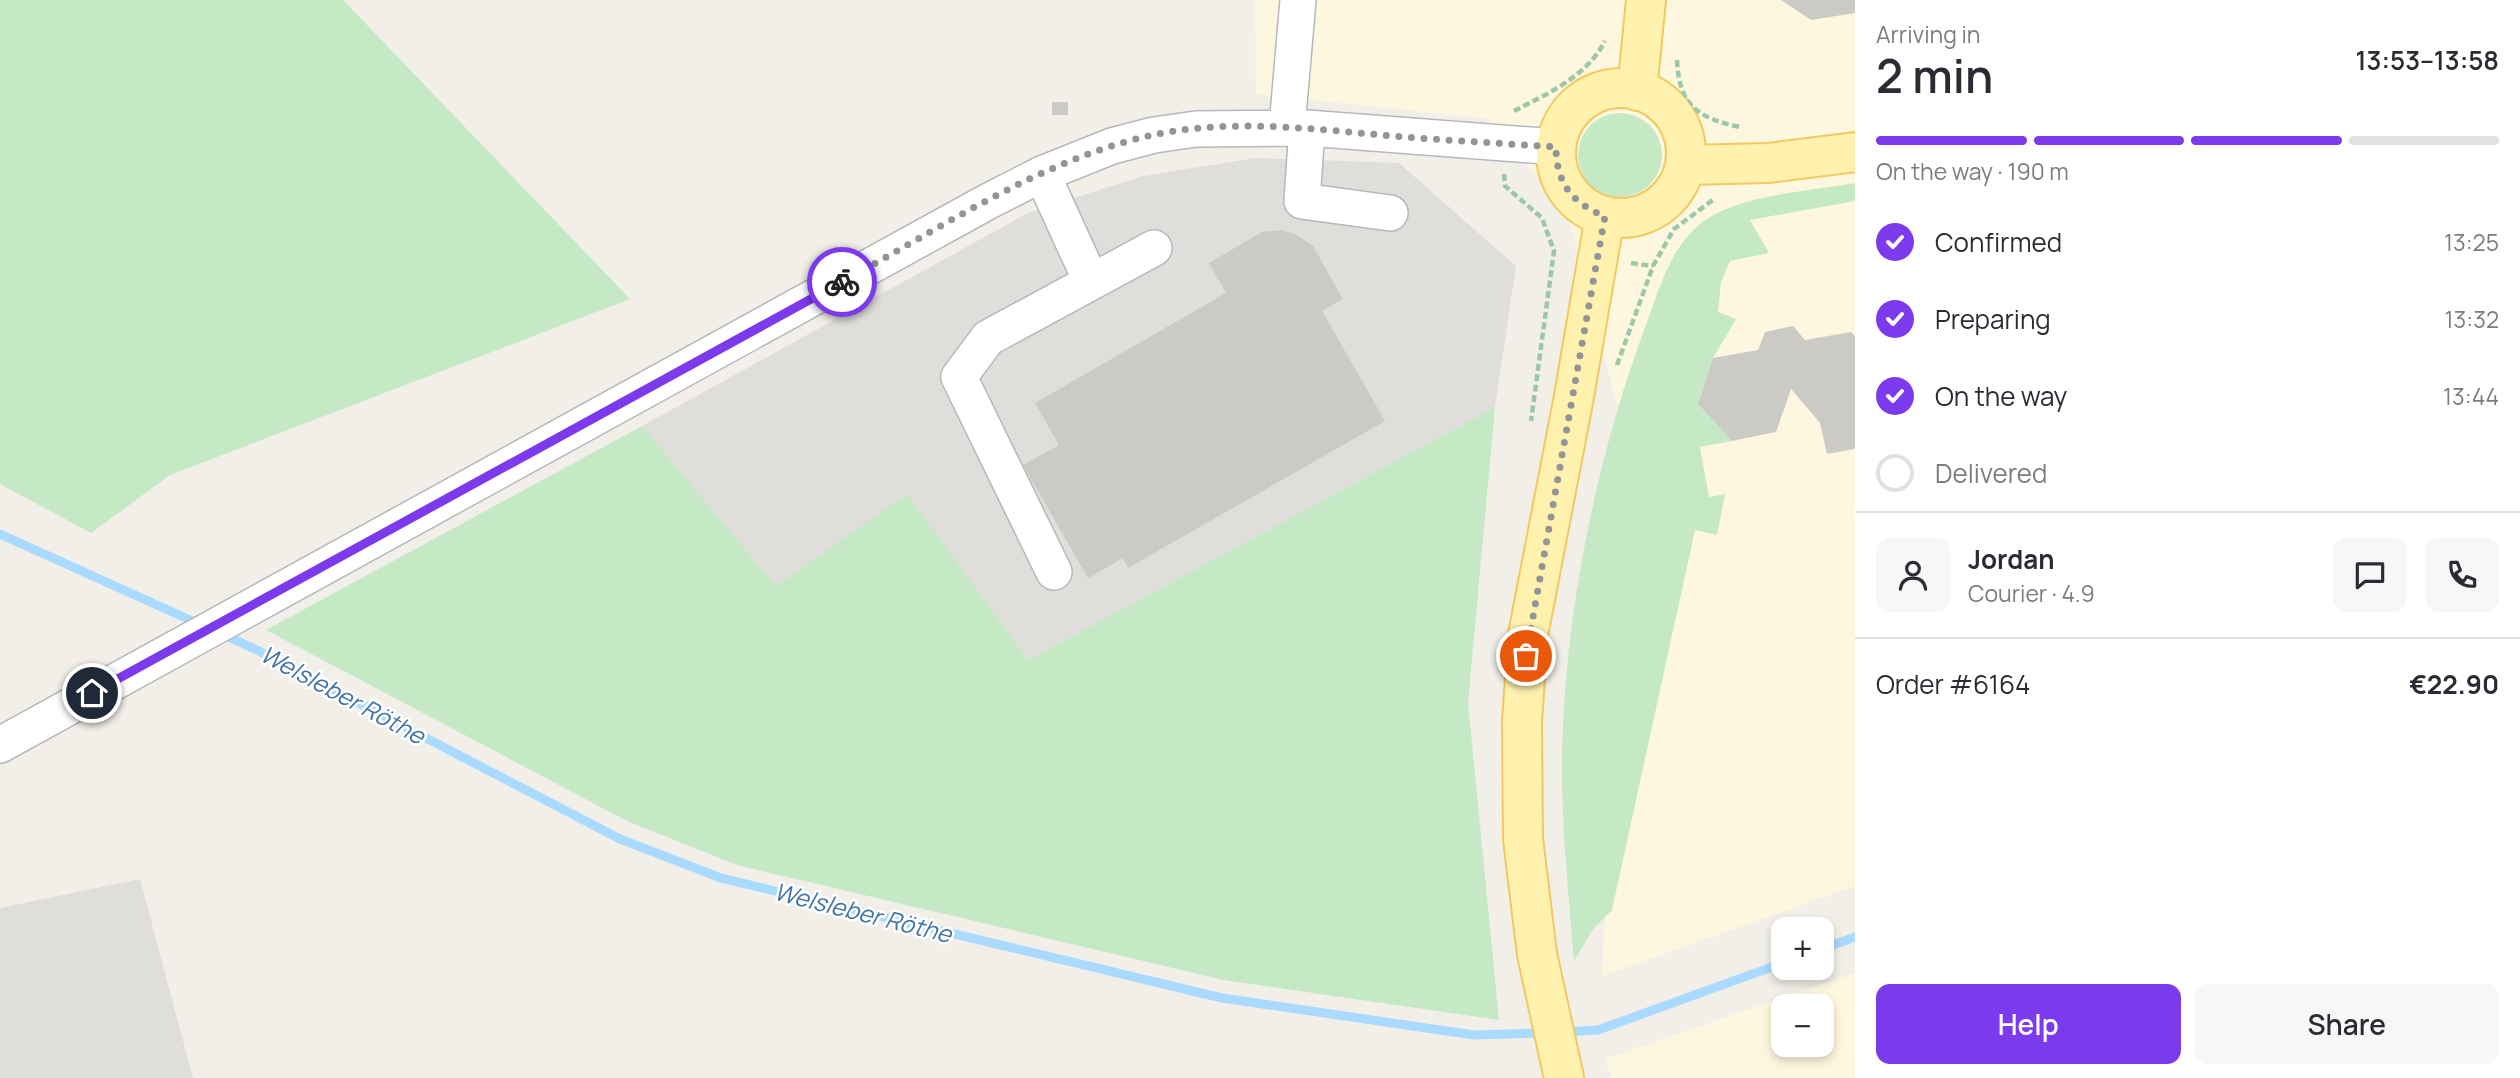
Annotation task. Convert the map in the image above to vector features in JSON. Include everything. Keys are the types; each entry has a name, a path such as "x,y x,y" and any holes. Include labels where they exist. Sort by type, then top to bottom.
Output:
{"main road":[{"path":"1637,90 1646,0"},
{"path":"1617,88 1637,90 1657,99 1671,112 1681,128 1685,165 1679,183 1654,209 1638,216 1620,219 1586,209 1571,196 1561,180 1556,147 1563,123 1577,105 1595,93 1617,88"},
{"path":"1685,165 1725,166 1855,152"},
{"path":"1559,1060 1544,995 1523,839 1522,721 1528,635 1573,402 1605,216"}],"street":[{"path":"1298,0 1297,128 1302,201 1390,213"},
{"path":"0,745 183,642 1042,174 1100,150 1154,135 1196,129 1297,128 1556,147"},
{"path":"1042,174 1091,281"},
{"path":"1054,572 959,377 988,338 1154,248"}],"path":[{"path":"1468,142 1509,114 1559,88 1593,61 1608,35"},
{"path":"1677,48 1682,95 1695,109 1715,121 1745,128"},
{"path":"1615,370 1653,266 1674,229 1720,193 1730,125"},
{"path":"1503,168 1505,186 1542,218 1554,251"}],"shaded area":[{"path":"1255,0 1855,0 1855,886 1602,976 1627,443 1568,215 1490,119 1256,94"},
{"path":"1255,158 1399,163 1516,266 1495,407 1028,660 907,495 776,586 642,426 1028,213 1143,176"},
{"path":"140,879 193,1078 0,1078 0,908"},
{"path":"1855,973 1855,1078 1612,1078 1605,1059 1771,1002 1771,1057 1834,1057 1834,994 1794,994"}],"green space":[{"path":"0,0 343,0 630,299 170,475 91,533 0,484"},
{"path":"1620,113 1636,116 1650,125 1659,139 1662,155 1659,171 1650,185 1636,194 1620,197 1604,194 1590,185 1581,171 1578,155 1581,139 1590,125 1604,116"},
{"path":"1855,183 1855,201 1750,220 1769,253 1730,261 1721,282 1718,312 1736,319 1713,358 1698,404 1732,441 1700,447 1709,497 1725,494 1717,535 1695,530 1612,910 1593,929 1574,961 1562,787 1566,678 1572,627 1579,575 1601,471 1630,370 1657,294 1669,265 1685,239 1707,219 1740,204 1759,199"},
{"path":"1495,407 1468,703 1499,1020 1224,980 737,865 627,821 266,630 642,426 776,586 907,494 1028,660"}],"building":[{"path":"1781,0 1855,0 1855,13 1811,20"},
{"path":"1052,102 1068,102 1068,115 1052,115"},
{"path":"1282,230 1297,235 1313,246 1343,299 1322,311 1385,421 1128,568 1123,558 1088,578 1023,465 1059,445 1035,403 1226,293 1209,263 1262,232"},
{"path":"1793,326 1805,340 1851,332 1855,336 1855,449 1827,454 1820,423 1791,389 1776,432 1732,441 1698,404 1713,358 1758,350 1765,332"}],"waterway":[{"name":"Welsleber Röthe","path":"0,534 199,624"},
{"name":"Welsleber Röthe","path":"222,634 620,839 721,878 1222,998 1474,1035 1544,1033"},
{"name":"Welsleber Röthe","path":"1834,945 1855,937"},
{"name":"Welsleber Röthe","path":"1562,1032 1598,1030 1771,967"}],"way so far":[{"path":"842,282 1042,174 1112,146 1154,135 1235,127 1307,128 1556,147 1556,163 1561,180 1571,196 1586,209 1605,216 1526,656"}],"route":[{"path":"92,693 842,282"}]}
